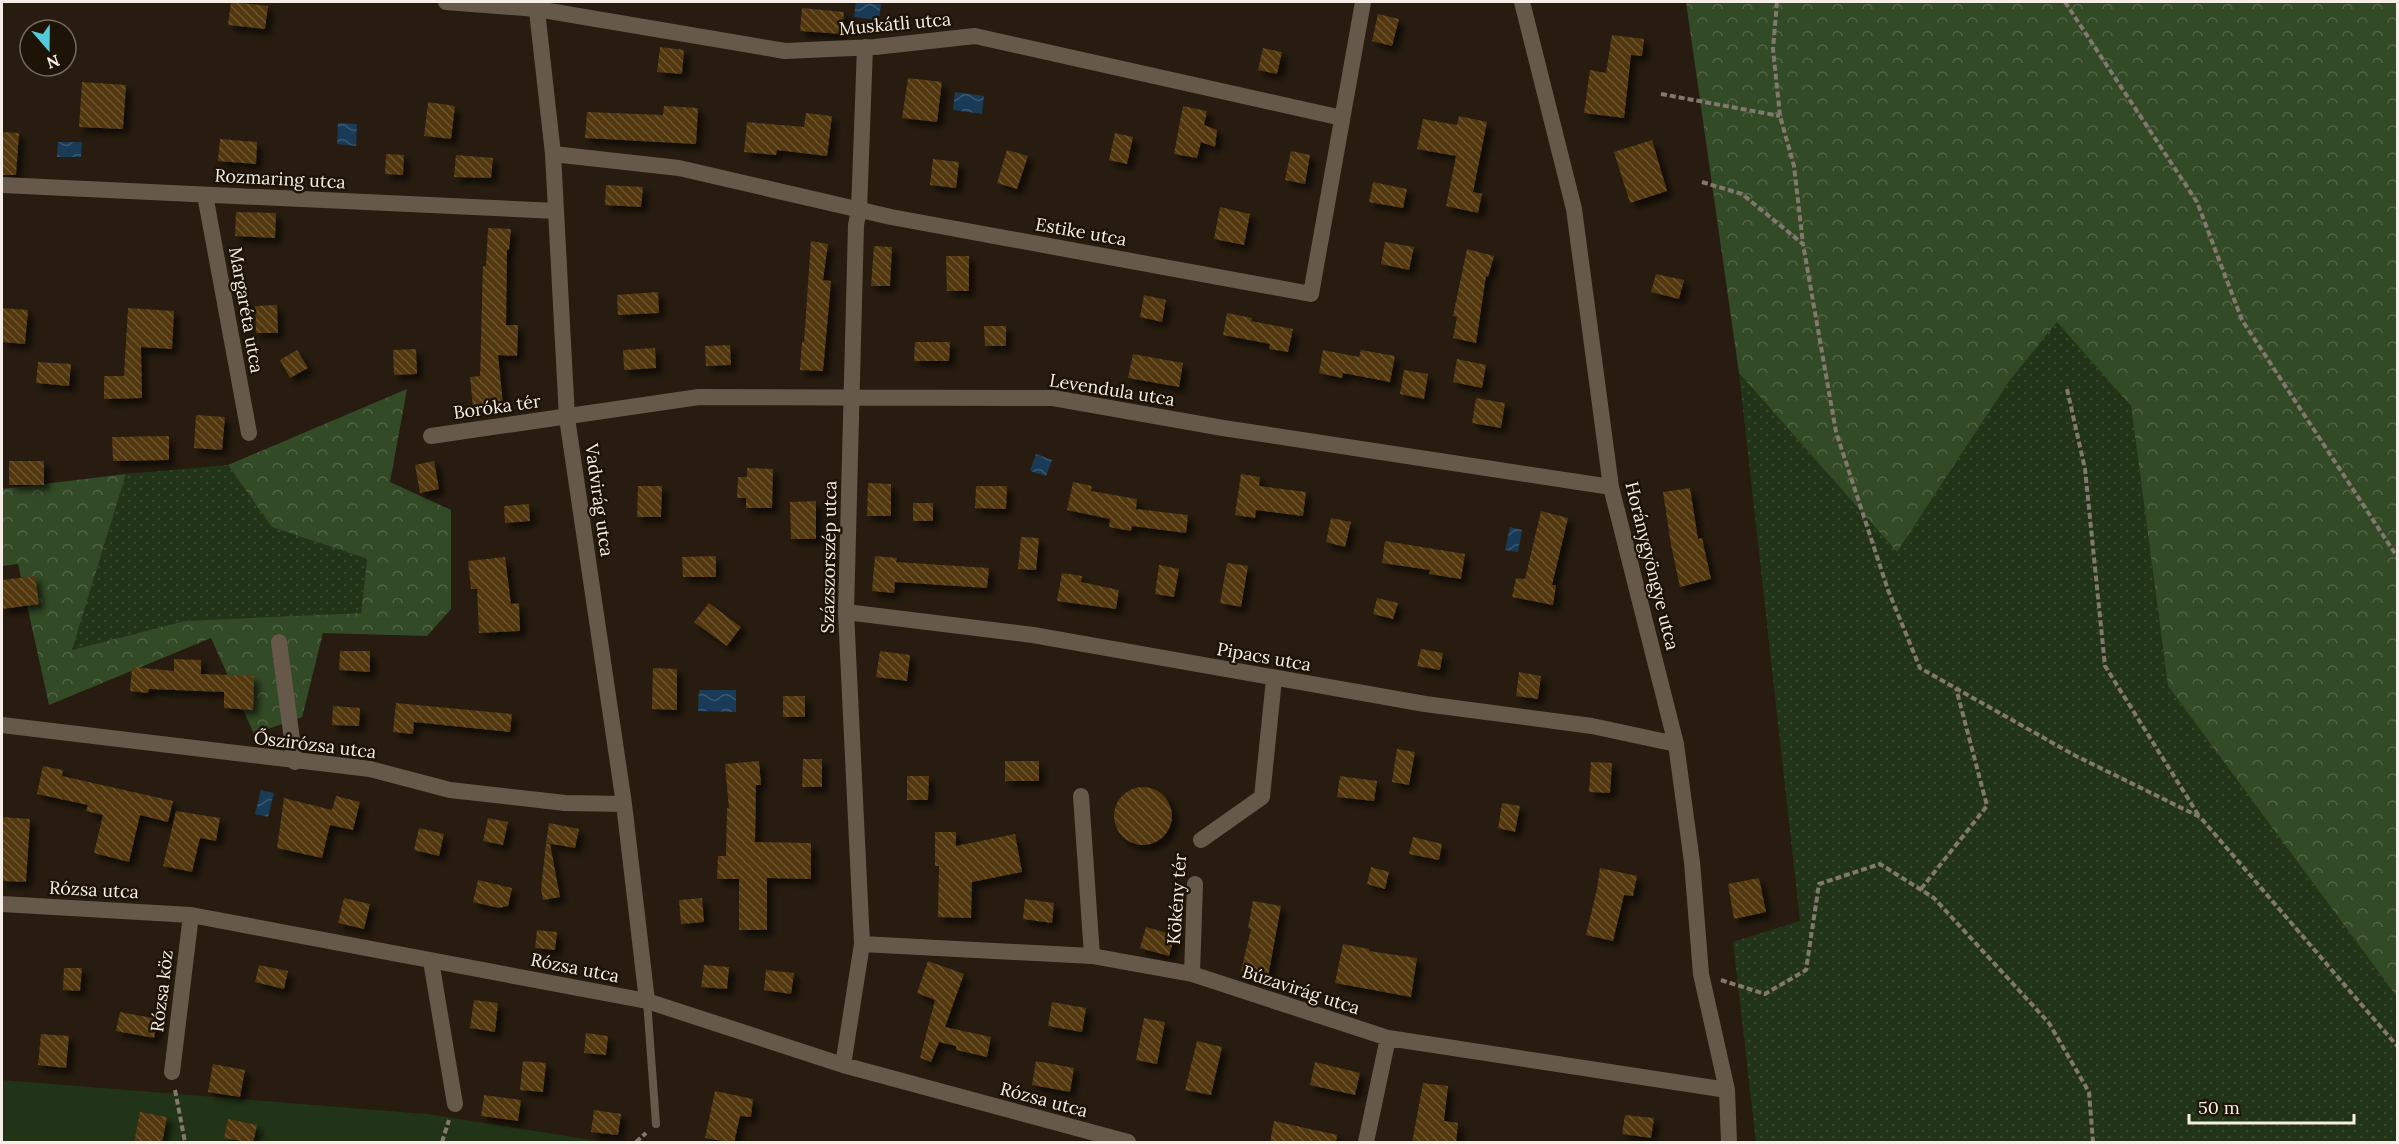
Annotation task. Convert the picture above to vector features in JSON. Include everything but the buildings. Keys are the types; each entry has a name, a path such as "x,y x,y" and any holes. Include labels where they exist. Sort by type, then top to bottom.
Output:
{"street":[{"name":"Muskátli utca","path":"446,2 537,5 786,51 866,47 975,36 1342,118"},
{"name":"Estike utca","path":"553,154 679,168 859,210 1311,294 1363,2"},
{"name":"Horánygyöngye utca","path":"1522,2 1574,209 1611,487 1676,744 1692,862 1701,974 1726,1090 1729,1143"},
{"name":"Vadvirág utca","path":"537,5 553,154 567,418 624,804 647,1001"},
{"name":"Százszorszép utca","path":"843,1065 862,944 846,612 856,225 859,210 866,47"},
{"name":"Rozmaring utca","path":"2,185 556,211"},
{"name":"Margaréta utca","path":"204,195 249,433"},
{"name":"Levendula utca","path":"567,418 699,397 1053,398 1223,428 1611,487"},
{"name":"Boróka tér","path":"431,436 567,418"},
{"name":"Pipacs utca","path":"846,612 1033,635 1425,704 1592,726 1676,744"},
{"path":"279,642 295,762"},
{"name":"Kökény tér","path":"1201,840 1262,797 1275,679"},
{"name":"Őszirózsa utca","path":"2,725 295,762 370,769 450,790 565,802 624,804"},
{"path":"1081,796 1092,956"},
{"name":"Kökény tér","path":"1192,974 1195,884"},
{"name":"Rózsa utca","path":"2,904 191,915 647,1001 843,1065 1128,1143"},
{"name":"Rózsa köz","path":"172,1072 191,915"},
{"name":"Búzavirág utca","path":"862,944 1092,956 1192,974 1388,1038 1726,1090"},
{"path":"431,961 454,1104"},
{"path":"1366,1143 1388,1038"}],"lane":[{"path":"647,1001 656,1124"}],"path":[{"path":"1777,2 1773,49 1780,116 1794,166 1803,244 1836,432 1888,590 1920,668 2074,754 2200,817"},
{"path":"2065,2 2197,202 2242,320 2397,558"},
{"path":"1661,94 1780,116"},
{"path":"1702,182 1742,194 1803,244"},
{"path":"2067,389 2085,469 2105,666 2200,817 2397,1047"},
{"path":"1921,889 1987,806 1956,687"},
{"path":"1701,974 1765,994 1806,970 1819,884 1880,864 1934,898 2049,1023 2090,1092 2093,1143"},
{"path":"172,1072 184,1143"}],"green space":[{"path":"1686,2 2397,2 2397,997 2168,686 2131,406 2057,322 2010,380 1897,552 1739,373"},
{"path":"2057,321 2131,406 2168,686 2397,997 2397,1142 1756,1142 1733,942 1800,921 1739,373 1897,552 2010,380"},
{"path":"407,389 390,482 451,510 451,609 427,636 323,633 302,717 254,734 211,638 49,705 18,564 2,566 2,489 126,474 72,650 185,621 361,613 367,559 272,527 228,465"},
{"path":"228,465 272,527 367,559 361,613 185,621 72,650 126,474"},
{"path":"2,1080 427,1114 605,1142 2,1142"}],"water":[{"path":"856,2 881,4 879,20 854,17"},
{"path":"955,92 984,96 982,114 953,110"},
{"path":"338,123 357,124 356,146 337,144"},
{"path":"58,142 82,142 81,157 57,157"},
{"path":"1036,454 1052,460 1046,476 1030,471"},
{"path":"1510,527 1522,530 1518,552 1505,550"},
{"path":"699,690 736,690 736,712 698,711"},
{"path":"261,790 274,793 268,817 255,814"}]}
